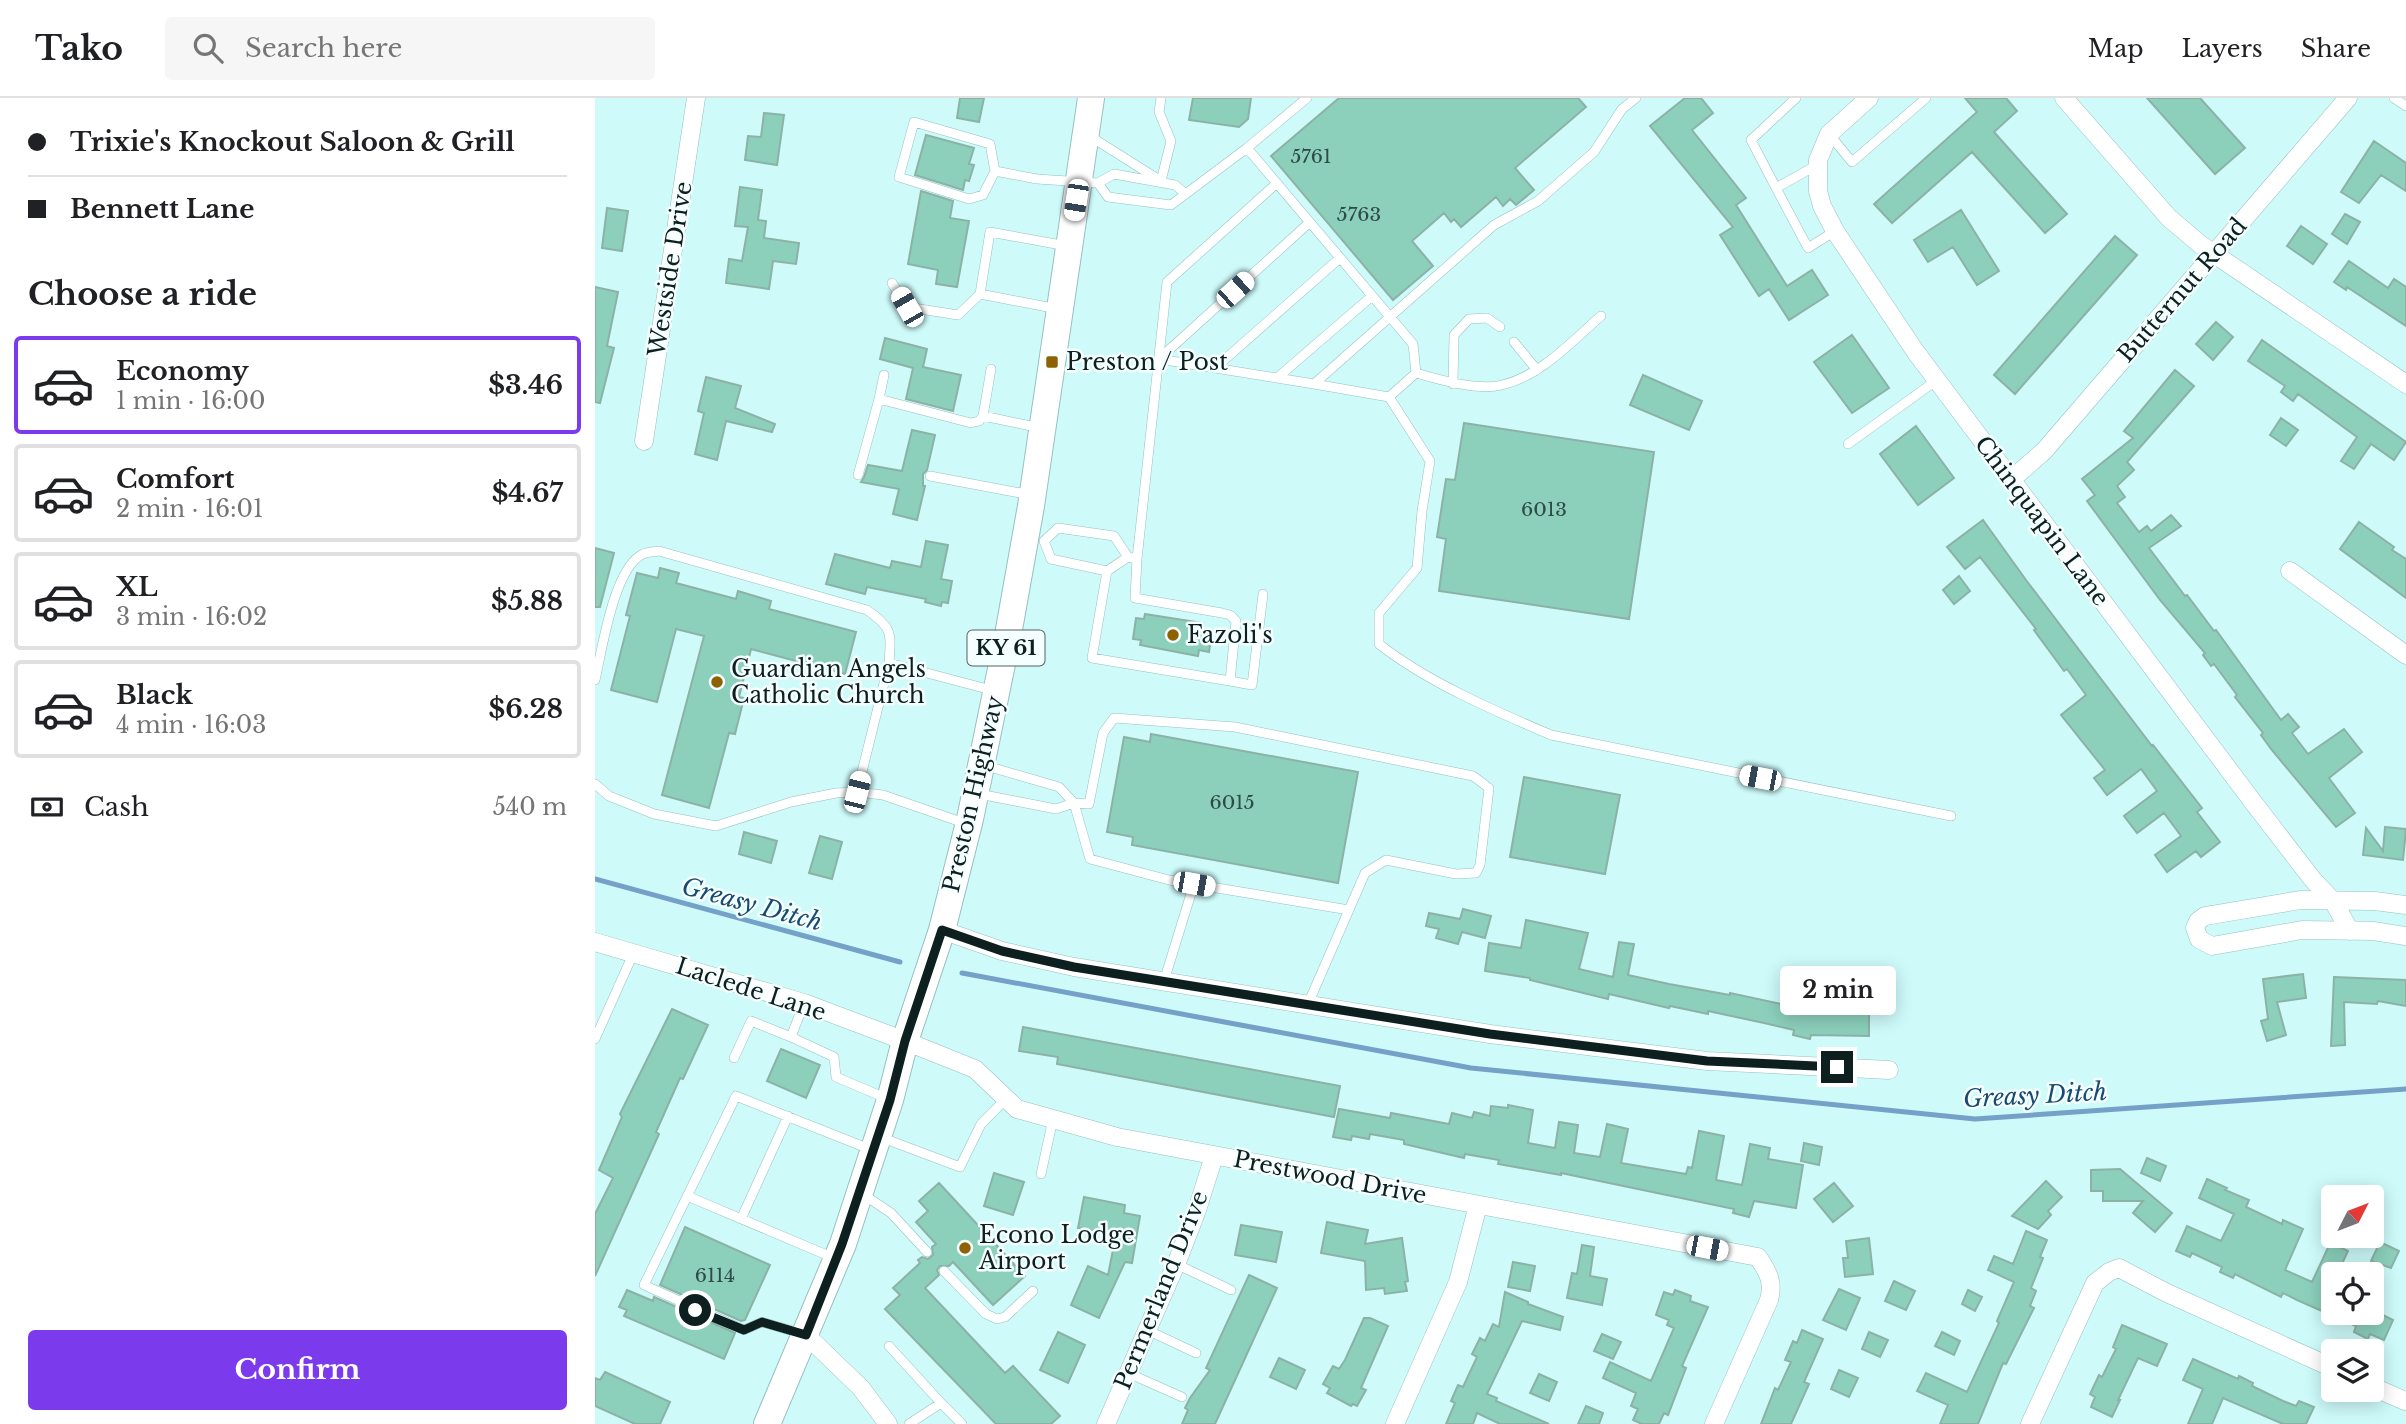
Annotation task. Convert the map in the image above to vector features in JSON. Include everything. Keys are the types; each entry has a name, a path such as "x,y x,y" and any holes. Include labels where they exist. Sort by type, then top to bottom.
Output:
{"main road":[{"name":"Preston Highway","path":"767,1424 806,1335 860,1192 890,1100 905,1041 942,930 968,825 996,691 1035,539 1033,495 1069,246 1089,182 1086,134 1091,98"}],"street":[{"name":"Westside Drive","path":"644,441 696,98"},
{"path":"2064,98 2169,218 2213,253 2406,384"},
{"name":"Butternut Road","path":"2012,479 2044,451 2348,98"},
{"name":"Chinquapin Lane","path":"1864,99 1829,134 1817,165 1818,191 1822,206 1835,231 1937,380 2253,802 2313,880 2333,901 2350,931"},
{"path":"2290,571 2406,655"},
{"path":"2406,905 2375,901 2300,900 2205,916 2198,920 2195,928 2199,939 2211,946 2302,930 2373,931 2406,936"},
{"path":"942,930 1014,953 1074,967 1490,1034 1707,1061 1889,1070"},
{"name":"Laclede Lane","path":"595,942 804,1003 905,1041"},
{"name":"Prestwood Drive","path":"905,1041 975,1069 1017,1110 1117,1137 1758,1257 1768,1273 1772,1289 1714,1424"},
{"name":"Permerland Drive","path":"1106,1424 1176,1264 1214,1156"},
{"path":"1395,1424 1458,1282 1478,1205"},
{"path":"2030,1424 2095,1283 2119,1268 2167,1293 2321,1363"},
{"path":"806,1335 861,1388 888,1424"},
{"path":"2384,1392 2405,1401"}],"lane":[{"path":"1161,98 1159,112 1171,141 1161,181"},
{"path":"1089,182 1108,197 1171,205 1247,148 1307,98"},
{"path":"1314,384 1494,225 1538,201 1594,152 1622,109 1636,98"},
{"path":"1796,98 1751,140 1808,248 1835,231"},
{"path":"1829,134 1852,162 1926,98"},
{"path":"2394,98 2406,106"},
{"path":"914,122 990,144 995,171 983,195 969,199 899,177 914,122"},
{"path":"1086,134 1161,181"},
{"path":"1247,148 1413,344 1416,373"},
{"path":"1776,188 1817,165"},
{"path":"995,171 1037,179 1089,182 1114,174 1161,181 1175,185 1186,194"},
{"path":"1230,681 1236,621 1222,612 1135,598 1133,558 1167,282 1277,183"},
{"path":"1159,359 1310,222"},
{"path":"892,283 907,307 958,315 980,294 991,232 1069,246"},
{"path":"1215,368 1340,258"},
{"path":"980,294 1060,309"},
{"path":"1276,378 1372,296"},
{"path":"1416,373 1453,384 1502,386 1537,370 1601,316"},
{"path":"1453,384 1454,335 1469,319 1487,318 1500,327"},
{"path":"1514,342 1537,370"},
{"path":"1159,359 1389,397 1430,461 1417,568 1379,614 1379,644 1403,663 1551,735 1951,816"},
{"path":"879,399 971,423 979,421 983,416 991,369"},
{"path":"1389,397 1416,373"},
{"path":"857,475 884,375"},
{"path":"1848,444 1937,380"},
{"path":"983,416 1042,428"},
{"path":"930,476 1033,495"},
{"path":"1058,528 1114,537 1133,558 1107,570 1051,559 1035,539 1058,528"},
{"path":"595,680 619,581 629,565 642,554 659,551 867,610 885,622 891,638 889,663 857,792"},
{"path":"1107,570 1092,658 1252,685 1263,594"},
{"path":"889,663 996,691"},
{"path":"975,793 1056,809 1074,803 1089,804 1103,733 1114,718 1235,727 1473,776 1489,788 1480,866 1476,873 1456,874 1386,860 1365,873 1308,1004"},
{"path":"981,765 1059,788 1074,803 1090,859 1169,880 1349,910"},
{"path":"595,784 609,796 654,814 716,826 791,802 836,793 857,792 883,795 968,825"},
{"path":"1164,981 1194,884"},
{"path":"595,1039 634,952"},
{"path":"791,1037 804,1003"},
{"path":"734,1058 751,1021 834,1057 836,1077 890,1100"},
{"path":"806,1335 762,1322 744,1330 644,1285 736,1096 788,1116 960,1167 981,1124 1006,1098"},
{"path":"741,1219 788,1116"},
{"path":"1041,1174 1053,1119"},
{"path":"860,1192 891,1213 927,1252"},
{"path":"687,1196 836,1259"},
{"path":"1176,1264 1231,1290"},
{"path":"944,1270 986,1314 997,1319 1005,1317 1033,1291"},
{"path":"1147,1330 1196,1353"},
{"path":"889,1346 962,1424"},
{"path":"1128,1373 1182,1397"},
{"path":"909,1424 941,1404"}],"building":[{"path":"960,98 984,98 979,122 957,118"},
{"path":"1193,98 1251,98 1248,119 1239,127 1189,120"},
{"path":"1339,98 1578,98 1586,107 1515,168 1534,190 1516,205 1510,199 1503,206 1496,197 1461,227 1454,219 1451,222 1444,213 1412,241 1433,266 1393,300 1271,156"},
{"path":"1685,98 1701,98 1713,113 1692,130 1746,198 1736,205 1787,286 1812,270 1828,295 1789,320 1769,289 1759,296 1720,235 1733,227 1650,126"},
{"path":"1965,98 2006,98 2017,111 1994,132 2067,214 2045,233 1972,152 1892,223 1874,204 1977,112"},
{"path":"2147,98 2200,98 2245,148 2215,174"},
{"path":"764,113 784,115 777,165 745,160 748,136 761,137"},
{"path":"926,135 974,148 969,164 974,165 969,181 965,180 963,190 915,175"},
{"path":"2374,141 2406,163 2406,191 2381,175 2359,203 2341,192"},
{"path":"740,187 762,190 758,220 766,221 764,238 799,243 796,264 773,261 769,289 726,283 729,259 742,261 748,227 735,226"},
{"path":"921,191 953,201 950,218 969,221 957,287 936,284 938,270 908,264"},
{"path":"607,208 628,211 622,251 602,248"},
{"path":"1961,210 1999,271 1977,285 1953,247 1928,262 1914,240"},
{"path":"2345,214 2360,222 2347,244 2332,234"},
{"path":"2301,226 2327,244 2313,264 2287,246"},
{"path":"2115,236 2137,255 2015,394 1994,375"},
{"path":"2349,261 2388,288 2394,279 2406,287 2406,326 2347,287 2346,290 2334,282"},
{"path":"595,287 618,292 607,346 614,348 600,403 595,402"},
{"path":"2216,322 2233,337 2213,360 2196,344"},
{"path":"1852,335 1889,388 1852,413 1814,362"},
{"path":"885,338 927,349 923,367 961,375 953,411 906,399 913,368 880,359"},
{"path":"2262,340 2406,442 2394,460 2371,444 2354,469 2341,461 2357,437 2298,394 2293,401 2281,392 2285,386 2248,361"},
{"path":"2175,370 2194,386 2127,462 2134,470 2117,486 2125,497 2117,503 2139,532 2147,526 2151,531 2171,515 2181,526 2149,548 2185,596 2187,595 2214,631 2216,630 2281,720 2288,714 2299,727 2292,733 2308,754 2344,729 2362,752 2329,778 2355,813 2336,827 2271,749 2261,735 2263,733 2214,664 2211,666 2203,655 2205,653 2160,600 2087,501 2095,495 2082,479 2133,438 2124,431"},
{"path":"1643,375 1702,401 1689,430 1630,405"},
{"path":"706,377 741,386 735,408 775,424 772,432 726,421 717,460 695,454 704,413 698,411"},
{"path":"2281,418 2298,430 2286,446 2270,435"},
{"path":"1464,423 1654,452 1629,619 1439,591 1446,539 1437,537 1446,479 1455,480"},
{"path":"1916,426 1954,478 1918,505 1880,454"},
{"path":"912,430 935,435 927,470 923,474 925,486 917,520 893,514 899,489 861,482 868,465 902,471"},
{"path":"1983,520 2152,746 2202,808 2197,812 2220,842 2201,857 2196,851 2167,872 2155,855 2181,836 2164,813 2137,833 2124,816 2157,791 2141,769 2107,795 2094,778 2105,770 2061,715 2086,695 2067,669 2064,671 2034,630 2036,629 1980,557 1965,569 1947,547"},
{"path":"2359,522 2406,559 2406,598 2340,549"},
{"path":"926,541 948,545 941,579 952,581 948,603 942,602 941,606 925,602 926,599 867,587 865,594 826,584 835,554 890,568 892,561 921,567"},
{"path":"595,548 614,553 600,607 595,607"},
{"name":"Guardian Angels Catholic Church","path":"660,568 679,573 676,583 736,599 738,591 771,601 769,609 856,632 845,674 751,649 739,697 744,698 735,734 729,733 709,808 662,795 704,636 676,629 657,702 611,690 630,616 626,615 637,573 658,578"},
{"path":"1959,576 1970,591 1954,604 1943,590"},
{"name":"Fazoli's","path":"1145,614 1203,623 1202,629 1212,631 1209,652 1199,650 1198,656 1140,645 1141,640 1133,639 1136,618 1144,619"},
{"path":"1151,734 1358,772 1338,883 1132,845 1133,837 1107,832 1124,737 1150,742"},
{"path":"1524,777 1620,795 1605,874 1510,857"},
{"path":"2385,827 2406,829 2403,860 2363,855 2366,828 2383,851"},
{"path":"744,832 777,841 771,863 739,854"},
{"path":"820,836 842,842 832,879 809,873"},
{"path":"1463,909 1491,916 1485,938 1462,932 1458,944 1436,938 1439,929 1426,926 1429,913 1460,919"},
{"path":"1526,920 1588,933 1579,969 1613,977 1619,942 1634,944 1628,975 1669,984 1730,993 1814,1011 1814,984 1830,984 1830,1013 1869,1014 1869,1036 1811,1035 1810,1039 1793,1035 1794,1030 1708,1011 1708,1014 1670,1006 1669,1008 1609,994 1608,999 1530,978 1485,971 1489,943 1521,948"},
{"path":"2303,974 2306,998 2277,1002 2286,1035 2267,1041 2261,1021 2268,1019 2263,979"},
{"path":"2334,977 2406,980 2406,1006 2378,1001 2377,1004 2344,1002 2345,1045 2331,1046"},
{"path":"672,1009 708,1025 683,1079 680,1078 656,1132 659,1134 595,1276 595,1214 613,1178 599,1170 622,1117 620,1114"},
{"path":"1023,1027 1340,1086 1334,1117 1057,1064 1058,1057 1019,1051"},
{"path":"781,1049 820,1065 806,1098 767,1081"},
{"path":"1508,1105 1533,1110 1528,1143 1555,1148 1559,1122 1578,1125 1574,1153 1600,1157 1607,1124 1628,1129 1621,1163 1686,1174 1688,1167 1692,1168 1699,1131 1724,1136 1716,1180 1742,1185 1750,1144 1770,1148 1768,1159 1803,1165 1796,1208 1754,1201 1749,1217 1733,1213 1734,1209 1561,1173 1498,1164 1499,1160 1465,1154 1464,1158 1404,1144 1404,1140 1370,1134 1369,1139 1333,1137 1339,1109 1390,1118 1391,1113 1449,1124 1452,1113 1472,1118 1474,1112 1490,1116 1491,1106 1508,1108"},
{"path":"1804,1143 1822,1147 1819,1165 1801,1161"},
{"path":"2147,1158 2166,1166 2160,1181 2141,1173"},
{"path":"2120,1169 2172,1213 2155,1232 2133,1213 2143,1201 2103,1201 2103,1191 2091,1191 2091,1170"},
{"path":"994,1173 1024,1182 1013,1215 984,1206"},
{"path":"2207,1179 2249,1200 2246,1207 2282,1224 2283,1220 2303,1229 2285,1270 2312,1282 2321,1263 2321,1311 2283,1293 2281,1297 2235,1274 2233,1278 2220,1272 2222,1267 2192,1253 2190,1257 2176,1251 2187,1226 2221,1241 2234,1214 2199,1198"},
{"path":"2046,1181 2062,1197 2048,1211 2051,1215 2038,1229 2012,1216"},
{"path":"939,1183 1025,1276 993,1305 953,1262 949,1266 940,1266 937,1270 939,1275 925,1288 1005,1373 1013,1366 1060,1416 1051,1424 996,1424 885,1309 900,1295 893,1288 920,1263 918,1260 922,1257 928,1259 933,1255 932,1247 936,1244 916,1222 928,1211 919,1201"},
{"path":"1834,1183 1853,1206 1833,1222 1814,1199"},
{"path":"1084,1197 1125,1205 1124,1213 1140,1216 1132,1263 1125,1262 1099,1318 1071,1305 1088,1266 1108,1275 1116,1235 1078,1228"},
{"path":"1327,1222 1368,1230 1365,1244 1402,1238 1407,1291 1385,1294 1384,1288 1366,1290 1365,1261 1321,1253"},
{"path":"1241,1225 1282,1232 1276,1262 1235,1255"},
{"path":"685,1227 770,1265 745,1320 741,1321 660,1285"},
{"path":"2026,1231 2047,1240 2031,1288 2036,1291 2030,1306 2034,1308 2006,1364 2003,1363 1978,1424 1940,1424 1948,1405 1917,1391 1926,1373 1967,1392 1999,1323 1997,1321 2014,1282 1988,1270 1994,1256 2013,1264"},
{"path":"1869,1238 1873,1274 1845,1277 1843,1258 1848,1258 1846,1241"},
{"path":"2384,1244 2399,1251 2391,1268 2384,1266 2384,1262 2371,1261 2377,1248 2384,1248"},
{"path":"1582,1245 1594,1247 1590,1276 1607,1279 1602,1305 1567,1298 1572,1273 1577,1274"},
{"path":"2328,1248 2348,1251 2343,1262 2321,1262"},
{"path":"1513,1262 1535,1266 1530,1291 1508,1287"},
{"path":"1249,1275 1277,1288 1215,1424 1182,1424 1188,1410 1185,1408 1210,1370 1206,1368"},
{"path":"1894,1281 1915,1291 1906,1310 1885,1301"},
{"path":"1839,1289 1860,1298 1846,1330 1823,1320"},
{"path":"627,1290 653,1301 654,1297 735,1333 724,1359 624,1316 627,1310 619,1307"},
{"path":"1675,1290 1691,1296 1690,1301 1708,1307 1682,1366 1686,1368 1668,1415 1664,1413 1659,1424 1642,1424 1633,1420 1638,1409 1631,1406 1636,1393 1603,1378 1610,1362 1651,1381 1674,1328 1667,1325 1669,1320 1656,1315 1664,1292 1673,1295"},
{"path":"1968,1290 1982,1297 1975,1311 1962,1304"},
{"path":"1505,1292 1563,1317 1560,1330 1522,1321 1487,1394 1497,1398 1496,1401 1549,1424 1500,1424 1477,1413 1473,1424 1446,1424 1455,1403 1451,1401 1458,1385 1463,1387 1477,1357 1472,1354 1480,1338 1485,1341 1493,1324 1499,1327"},
{"path":"2384,1316 2393,1320 2384,1340 2370,1334 2368,1339 2354,1332 2356,1326 2354,1325 2384,1325"},
{"path":"1364,1318 1388,1326 1361,1388 1366,1390 1357,1406 1351,1406 1327,1393 1330,1388 1323,1384 1333,1366 1339,1369 1345,1360"},
{"path":"2122,1325 2167,1344 2157,1366 2138,1358 2112,1417 2091,1407 2095,1397 2090,1394 2116,1349 2113,1347"},
{"path":"1802,1330 1823,1339 1804,1382 1809,1384 1791,1424 1761,1424 1775,1388 1778,1390 1791,1362 1785,1360 1793,1341 1797,1343"},
{"path":"1058,1332 1085,1345 1068,1383 1040,1370"},
{"path":"1869,1332 1888,1340 1880,1357 1862,1349"},
{"path":"1942,1332 1960,1341 1954,1355 1935,1346"},
{"path":"1602,1334 1621,1342 1613,1359 1594,1351"},
{"path":"1279,1358 1305,1370 1296,1389 1270,1377"},
{"path":"2193,1359 2238,1379 2239,1376 2253,1383 2252,1386 2283,1401 2296,1406 2299,1401 2314,1407 2306,1424 2283,1424 2223,1398 2212,1424 2188,1424 2203,1389 2183,1380"},
{"path":"1839,1370 1858,1378 1849,1397 1831,1389"},
{"path":"605,1372 670,1402 660,1424 635,1424 595,1406 595,1378 600,1380"},
{"path":"1539,1374 1557,1382 1549,1401 1530,1393"},
{"path":"1586,1406 1603,1413 1599,1424 1578,1424"}],"waterway":[{"name":"Greasy Ditch","path":"595,879 900,962"},
{"name":"Greasy Ditch","path":"962,973 1471,1068 1975,1119 2406,1089"}],"place":[{"name":"Preston / Post","path":"1052,362"},
{"name":"Fazoli's","path":"1173,635"},
{"name":"Guardian Angels Catholic Church","path":"717,682"},
{"name":"Econo Lodge Airport","path":"965,1248"}],"route":[{"path":"695,1310 744,1330 762,1322 806,1335 842,1244 942,930 1002,951 1074,967 1490,1034 1707,1061 1837,1067"}]}
